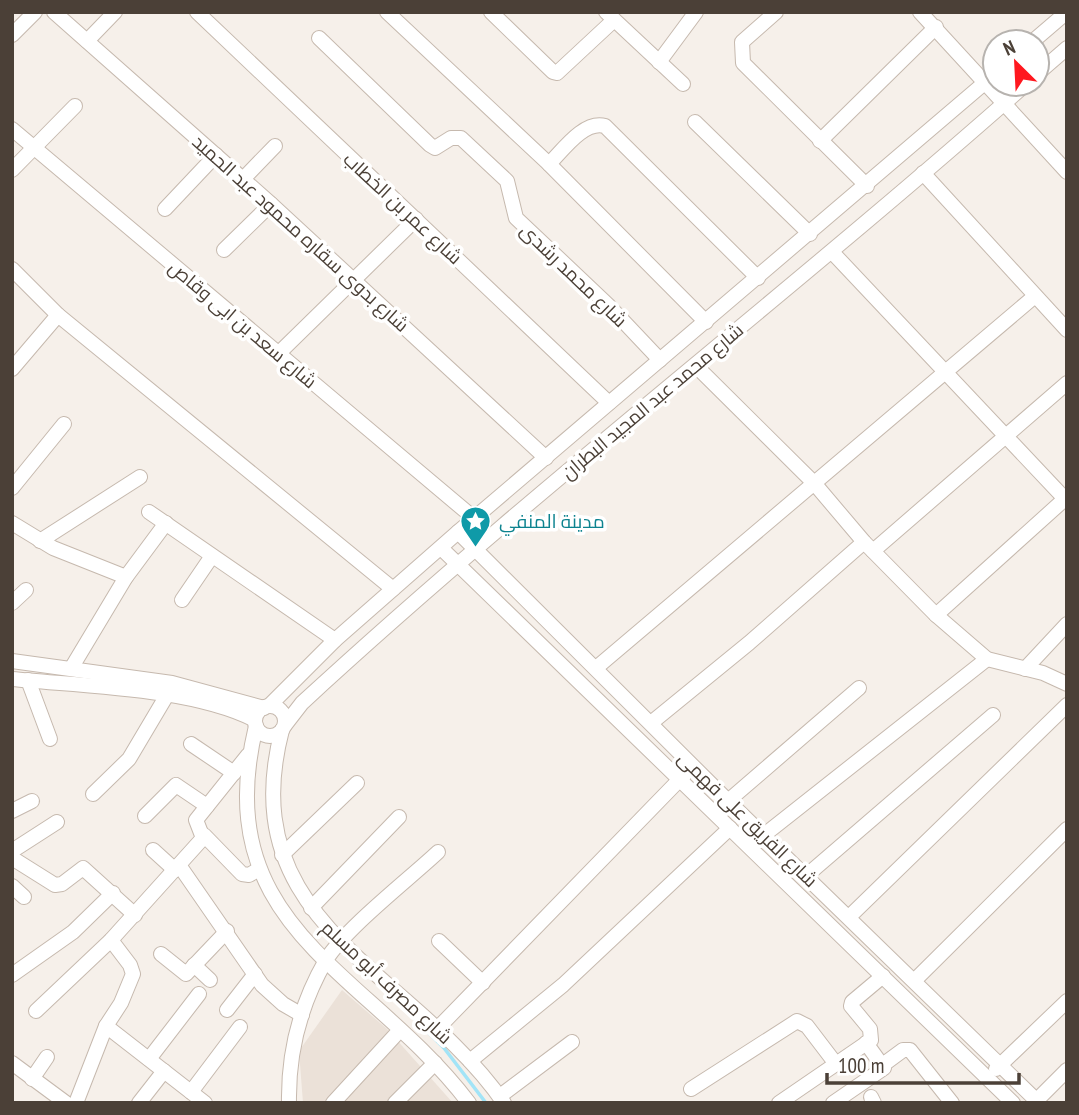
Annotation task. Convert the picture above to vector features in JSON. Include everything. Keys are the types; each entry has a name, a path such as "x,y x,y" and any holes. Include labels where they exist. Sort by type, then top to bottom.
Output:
{"street":[{"path":"12,35 35,12"},
{"name":"شارع بدوى سقاره محمود عبد الحميد","path":"54,12 271,204 546,458"},
{"path":"87,41 115,12"},
{"name":"شارع عمر بن الخطاب","path":"197,12 609,403"},
{"path":"387,12 549,164 705,322"},
{"path":"491,12 553,72 566,67 610,16 683,84"},
{"path":"659,62 696,12"},
{"path":"776,12 742,42 743,63 867,186"},
{"path":"924,14 981,69"},
{"path":"1047,28 1062,14"},
{"path":"820,141 936,27"},
{"name":"شارع محمد رشدى","path":"319,38 430,145 435,148 451,138 461,138 507,181 516,218 608,305 657,363"},
{"path":"1051,62 1067,48"},
{"name":"شارع محمد عبد المجيد البطران","path":"261,715 335,640 458,532 981,87"},
{"path":"1002,98 1067,172"},
{"name":"شارع محمد عبد المجيد البطران","path":"284,727 302,703 475,549 832,252 1011,98"},
{"path":"12,170 75,106"},
{"path":"695,122 810,234"},
{"path":"549,164 586,129 592,125 605,126 758,278"},
{"name":"شارع سعد بن ابى وقاص","path":"12,129 475,519"},
{"path":"243,179 275,146"},
{"path":"165,209 216,155"},
{"path":"923,173 1067,330"},
{"path":"224,250 271,204"},
{"path":"278,354 416,219"},
{"path":"832,252 1066,499 936,615"},
{"path":"12,269 58,315 393,589"},
{"path":"596,668 1035,296"},
{"path":"12,369 58,315"},
{"path":"657,363 672,386"},
{"path":"695,366 814,483 868,547 936,615 987,659 1067,684"},
{"path":"651,723 1067,383"},
{"path":"12,488 64,424"},
{"path":"40,541 140,477"},
{"path":"149,512 335,640"},
{"path":"12,523 40,541 126,577"},
{"path":"72,667 126,577 166,523"},
{"name":"شارع الفريق على فهمى","path":"458,532 728,801 1038,1101"},
{"name":"شارع الفريق على فهمى","path":"442,548 1013,1103"},
{"path":"182,600 212,556"},
{"path":"12,603 26,590"},
{"path":"1025,669 1067,624"},
{"path":"764,835 987,659"},
{"path":"12,661 72,667 172,683 261,715"},
{"path":"12,679 167,695 261,715 283,714 284,727 278,734 265,735 261,715"},
{"path":"28,680 50,739"},
{"path":"728,801 859,688"},
{"path":"93,794 129,759 167,695"},
{"path":"849,917 1067,705"},
{"name":"شارع مصرف أبو مسلم","path":"261,715 250,753 247,812 259,869 283,915 299,935 435,1063 465,1101"},
{"path":"806,876 993,715"},
{"name":"شارع مصرف أبو مسلم","path":"284,727 272,779 275,830 293,883 341,942 438,1028 502,1100"},
{"path":"191,744 234,773"},
{"path":"250,753 196,820 204,835 242,874 249,875 259,869"},
{"path":"438,1028 693,766"},
{"path":"282,855 357,783"},
{"path":"145,816 176,785 207,806"},
{"path":"12,811 32,801"},
{"path":"311,908 399,817"},
{"path":"12,851 57,822"},
{"path":"470,1061 563,985 730,828"},
{"path":"915,980 1067,830"},
{"path":"36,1011 135,915 204,835"},
{"path":"153,850 177,867 227,931 272,996 302,1015"},
{"path":"289,1103 293,1038 327,960 341,942 438,852"},
{"path":"12,858 55,885 62,884 78,868 87,870 135,915"},
{"path":"12,886 24,897"},
{"path":"12,975 73,932 113,893"},
{"path":"161,954 184,974 227,931"},
{"path":"76,1103 106,1026 121,1003 133,974 130,965 111,940"},
{"path":"439,941 483,983"},
{"path":"779,1103 866,1043 872,1034 853,1009 852,1002 896,962"},
{"path":"194,965 210,980"},
{"path":"227,1010 255,974"},
{"path":"149,1059 199,994"},
{"path":"987,1077 1067,1001"},
{"path":"691,1089 797,1021 807,1026 836,1063"},
{"path":"106,1026 205,1103"},
{"path":"191,1091 240,1027"},
{"path":"333,1103 400,1030"},
{"path":"502,1100 572,1042"},
{"path":"866,1043 884,1064"},
{"path":"833,1103 881,1071 884,1064 903,1050 910,1050 953,1103"},
{"path":"32,1079 47,1057"},
{"path":"12,1063 66,1103"},
{"path":"395,1103 435,1063"},
{"path":"1038,1101 1067,1070"},
{"path":"139,1103 164,1071"}],"shaded area":[{"path":"342,990 387,1029 453,1103 303,1103 299,1051"}],"waterway":[{"path":"405,1009 444,1048 486,1103"}],"place":[{"name":"مدينة المنفي","path":"476,548"}]}
